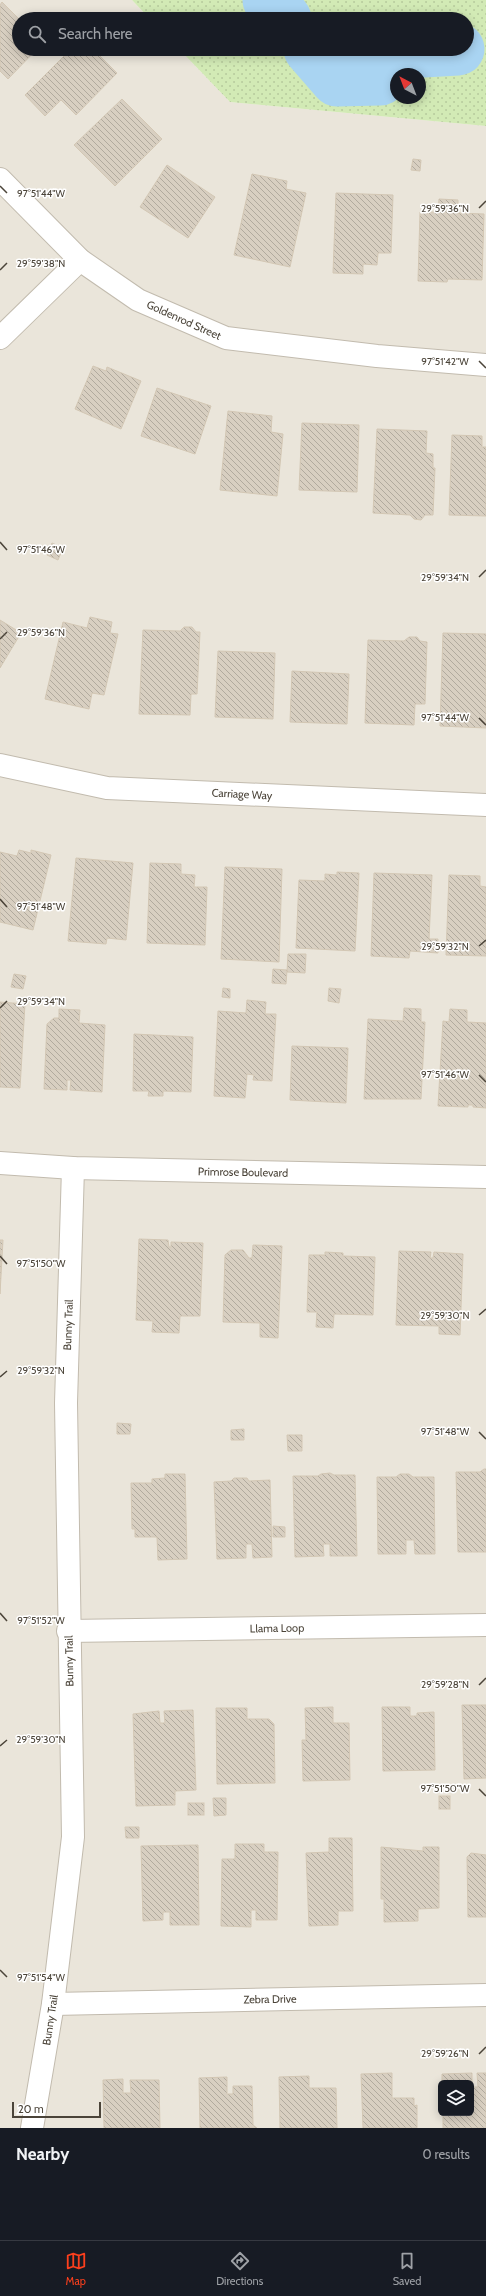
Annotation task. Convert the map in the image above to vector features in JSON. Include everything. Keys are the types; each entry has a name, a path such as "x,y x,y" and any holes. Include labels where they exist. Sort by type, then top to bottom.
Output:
{"street":[{"name":"Goldenrod Street","path":"0,179 80,260 138,300 226,338 377,356 486,365"},
{"path":"0,338 80,260"},
{"name":"Carriage Way","path":"0,765 107,788 486,805"},
{"name":"Primrose Boulevard","path":"0,1163 73,1168 486,1177"},
{"name":"Bunny Trail","path":"32,2128 54,2004 73,1837 68,1631 66,1403 73,1168"},
{"name":"Llama Loop","path":"68,1631 486,1625"},
{"name":"Zebra Drive","path":"54,2004 486,1994"}],"shaded area":[{"path":"0,0 132,0 143,12 12,12 12,56 186,56 230,102 486,126 486,2128 0,2128"}],"green space":[{"path":"132,0 486,0 486,126 230,102 186,56 474,56 474,12 143,12"}],"building":[{"path":"2,2 12,12 12,56 30,56 8,79 0,71 0,5"},
{"path":"64,56 100,56 117,73 76,115 61,100 45,116 25,95"},
{"path":"122,99 162,139 115,186 74,145"},
{"path":"413,159 421,160 420,171 411,170"},
{"path":"167,165 215,197 188,238 140,207"},
{"path":"252,174 287,181 286,189 306,193 290,267 234,255"},
{"path":"336,193 393,195 391,253 378,253 377,265 363,264 363,274 333,273"},
{"path":"439,199 458,200 458,213 484,214 482,280 448,279 447,282 418,281 420,212 438,212"},
{"path":"93,366 106,371 107,367 141,381 121,429 75,409"},
{"path":"157,388 211,406 195,454 141,436"},
{"path":"228,411 272,416 271,432 283,434 277,496 220,490"},
{"path":"302,423 359,425 357,492 299,490"},
{"path":"377,429 427,431 426,453 433,454 433,468 435,468 433,515 425,515 421,520 414,519 410,515 373,513"},
{"path":"452,435 482,436 482,447 486,447 486,516 449,515"},
{"path":"52,543 63,548 58,560 47,555"},
{"path":"90,617 112,622 110,633 118,634 104,695 92,693 89,709 45,699 63,622 87,628"},
{"path":"0,620 21,633 0,668"},
{"path":"184,627 192,627 196,632 200,632 197,694 191,694 190,715 139,714 143,630 180,631"},
{"path":"443,633 486,634 486,728 440,726"},
{"path":"409,637 417,637 420,641 427,642 425,704 415,704 414,725 365,723 368,640 404,641"},
{"path":"218,651 275,653 273,719 215,717"},
{"path":"292,671 349,674 347,724 290,722"},
{"path":"19,850 31,853 31,850 51,855 33,930 0,922 0,852 17,856"},
{"path":"76,858 133,863 126,940 107,938 106,944 68,941"},
{"path":"150,863 181,864 181,874 195,875 194,887 207,887 205,945 147,943"},
{"path":"225,867 282,869 279,962 221,959"},
{"path":"337,872 359,873 355,951 296,948 299,880 325,881 325,874 337,875"},
{"path":"374,873 432,875 429,939 438,939 438,953 410,951 409,958 371,956"},
{"path":"449,875 480,876 480,886 486,887 486,956 446,955"},
{"path":"288,954 306,954 305,973 287,972"},
{"path":"273,969 287,970 286,984 272,983"},
{"path":"14,974 26,976 23,989 11,987"},
{"path":"223,988 230,989 230,998 222,997"},
{"path":"329,988 341,989 339,1003 328,1001"},
{"path":"247,1000 266,1002 265,1014 276,1014 272,1081 253,1080 254,1075 247,1074 245,1098 214,1096 218,1011 246,1013"},
{"path":"0,1002 25,1004 20,1088 0,1087"},
{"path":"404,1008 421,1009 421,1022 425,1022 421,1099 364,1099 368,1019 403,1021"},
{"path":"59,1009 80,1010 79,1023 105,1025 102,1092 70,1090 71,1080 67,1080 67,1090 44,1089 47,1024 54,1018 59,1018"},
{"path":"450,1009 467,1010 467,1022 486,1023 486,1108 473,1107 473,1105 468,1105 468,1107 438,1106 443,1021 449,1022"},
{"path":"134,1034 193,1037 191,1092 163,1091 163,1096 148,1096 149,1091 133,1091"},
{"path":"292,1046 348,1048 346,1103 290,1100"},
{"path":"139,1239 168,1240 169,1247 171,1247 171,1242 203,1243 200,1316 180,1316 179,1333 152,1332 153,1321 136,1320"},
{"path":"0,1240 3,1240 0,1294"},
{"path":"253,1245 282,1246 278,1338 260,1337 260,1323 223,1322 225,1255 231,1250 243,1250 249,1258 252,1258"},
{"path":"399,1251 431,1252 430,1258 433,1258 434,1252 463,1254 460,1335 439,1334 439,1326 396,1325"},
{"path":"325,1252 343,1253 343,1256 375,1257 373,1315 334,1314 333,1328 316,1327 317,1312 307,1312 309,1255 325,1255"},
{"path":"117,1423 131,1424 130,1434 117,1434"},
{"path":"244,1429 244,1440 231,1440 231,1430"},
{"path":"287,1435 302,1435 302,1451 288,1451"},
{"path":"486,1469 486,1552 458,1552 456,1472 480,1472"},
{"path":"330,1473 334,1475 355,1475 357,1556 330,1556 330,1544 323,1544 324,1556 295,1557 293,1476 318,1476 321,1474"},
{"path":"165,1474 185,1474 187,1559 158,1560 157,1537 135,1537 135,1529 132,1529 131,1483 152,1483 152,1479 165,1478"},
{"path":"400,1474 409,1474 413,1477 434,1477 435,1554 415,1554 414,1540 406,1540 406,1554 378,1554 377,1477 396,1477"},
{"path":"234,1478 247,1478 249,1481 270,1480 272,1557 253,1558 252,1544 246,1544 246,1558 217,1559 214,1482 231,1481"},
{"path":"273,1526 285,1527 285,1537 273,1537"},
{"path":"462,1705 486,1705 486,1778 464,1779"},
{"path":"333,1707 333,1723 349,1723 350,1780 303,1781 302,1740 306,1740 305,1708"},
{"path":"382,1707 410,1707 410,1716 417,1716 417,1713 434,1712 435,1770 383,1771"},
{"path":"216,1708 247,1708 247,1719 269,1719 274,1724 275,1783 217,1784"},
{"path":"193,1710 196,1790 175,1791 175,1805 136,1806 133,1714 159,1711 160,1723 165,1723 164,1711"},
{"path":"439,1796 450,1796 450,1809 439,1809"},
{"path":"213,1798 226,1798 226,1815 214,1816"},
{"path":"188,1803 204,1803 204,1815 188,1815"},
{"path":"125,1827 139,1827 139,1838 126,1838"},
{"path":"329,1838 352,1838 353,1911 338,1911 338,1925 309,1926 306,1853 329,1852"},
{"path":"235,1844 264,1844 264,1852 278,1852 277,1920 256,1920 256,1910 251,1910 251,1927 221,1926 222,1859 235,1859"},
{"path":"198,1845 199,1925 170,1925 170,1912 163,1912 163,1920 143,1921 141,1846"},
{"path":"381,1847 423,1851 423,1847 439,1847 439,1908 418,1909 418,1921 384,1922 384,1899 381,1899"},
{"path":"471,1853 486,1855 486,1917 468,1917 467,1857"},
{"path":"392,2073 392,2098 414,2098 414,2106 417,2105 417,2128 363,2128 361,2074"},
{"path":"472,2073 472,2080 442,2080 442,2074"},
{"path":"477,2073 486,2073 486,2128 443,2128 443,2116 474,2116 474,2087 478,2087"},
{"path":"309,2076 309,2088 336,2088 337,2128 280,2128 279,2077"},
{"path":"227,2077 227,2094 233,2094 233,2086 252,2086 253,2125 257,2128 200,2128 199,2078"},
{"path":"123,2079 123,2093 131,2093 130,2080 159,2080 160,2128 104,2128 103,2080"}],"waterway":[{"path":"269,0 279,12"},
{"path":"316,56 337,80 380,79 395,56"}]}
